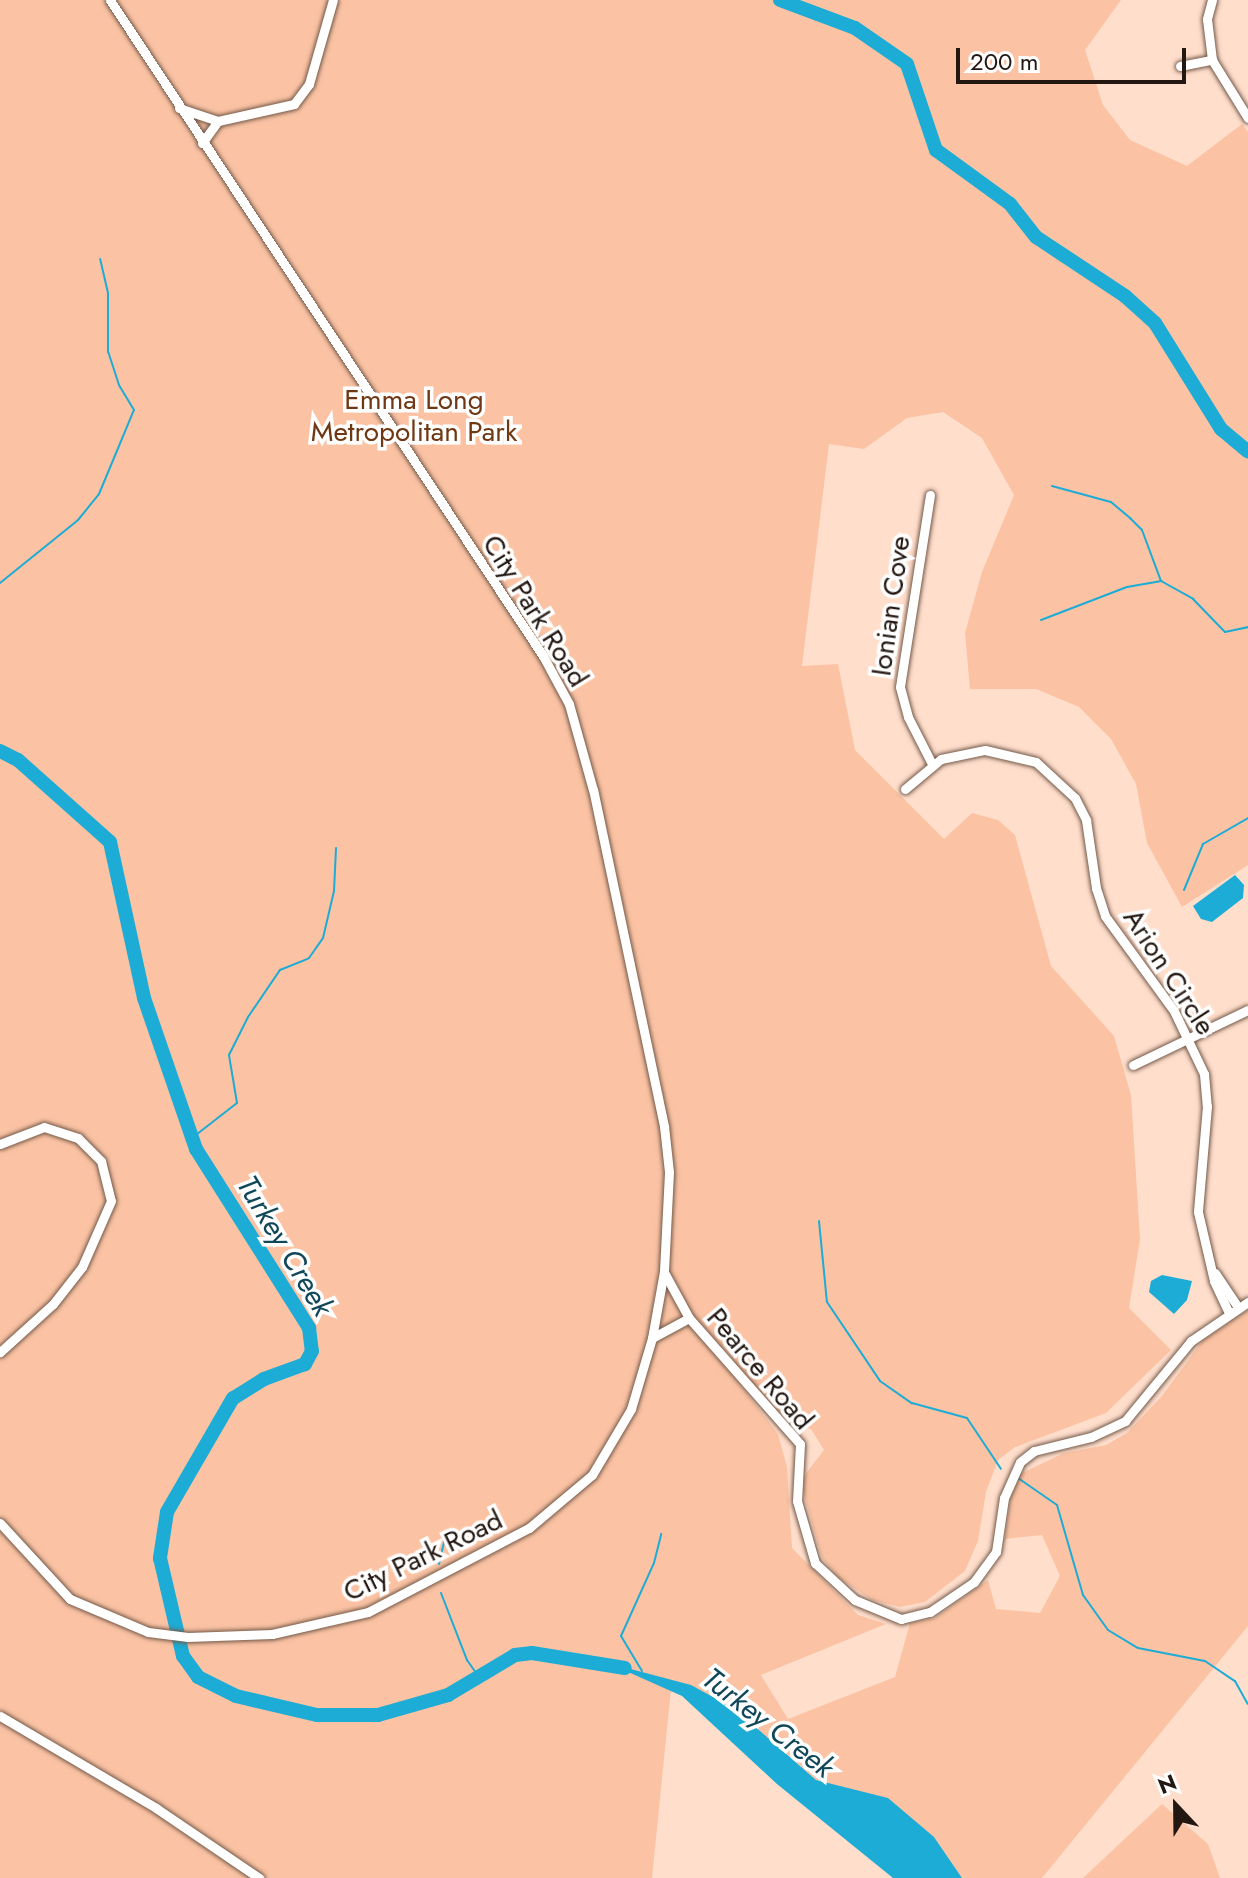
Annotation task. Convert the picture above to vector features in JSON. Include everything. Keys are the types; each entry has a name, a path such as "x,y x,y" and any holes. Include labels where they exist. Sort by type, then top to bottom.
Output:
{"street":[{"name":"City Park Road","path":"0,1523 70,1599 133,1627 170,1637 272,1634 368,1612 529,1528 584,1484 613,1446 631,1409 652,1338 664,1271 669,1172 664,1126 593,790 569,704 543,656 110,0"},
{"path":"178,107 218,121 264,114 299,99 309,84 333,0"},
{"path":"1212,0 1207,19 1212,60 1248,118"},
{"path":"1180,66 1212,60"},
{"path":"202,143 218,121"},
{"name":"Ionian Cove","path":"930,495 900,687 908,717 932,764"},
{"name":"Arion Circle","path":"905,789 932,764 962,752 1000,750 1026,757 1057,776 1086,820 1096,888 1105,916 1165,997 1188,1039 1207,1091 1197,1194 1202,1237 1233,1309"},
{"path":"1133,1065 1248,1010"},
{"path":"0,1144 22,1131 44,1127 78,1138 101,1161 111,1201 96,1246 82,1267 53,1304 0,1352"},
{"name":"Pearce Road","path":"664,1271 689,1318 800,1444 797,1501 815,1563 855,1600 901,1619 930,1612 981,1572 996,1552 1004,1498 1020,1462 1034,1451 1091,1437 1125,1421 1191,1341 1233,1309 1248,1302"},
{"path":"652,1338 689,1318"},
{"path":"0,1716 156,1808 259,1878"}],"green space":[{"name":"Emma Long Metropolitan Park","path":"0,0 1121,0 1085,50 1103,105 1130,140 1187,166 1242,124 1248,132 1248,865 1182,907 1147,843 1136,784 1111,739 1079,707 1036,689 970,689 965,633 982,572 1014,495 982,438 943,412 907,418 864,449 829,444 802,666 838,664 855,750 944,839 972,813 998,820 1015,835 1051,966 1114,1036 1131,1095 1140,1239 1129,1308 1171,1350 1106,1413 1015,1447 998,1460 986,1492 978,1541 965,1571 925,1602 900,1607 872,1600 838,1577 822,1558 803,1491 804,1476 824,1450 811,1429 790,1425 766,1401 722,1346 720,1358 778,1434 787,1467 792,1548 858,1615 886,1624 761,1675 788,1719 895,1677 910,1623 935,1618 988,1580 996,1609 1040,1613 1060,1576 1042,1535 1005,1539 1012,1488 1020,1474 1064,1453 1106,1445 1127,1433 1162,1396 1203,1340 1248,1310 1248,1626 1042,1878 962,1878 934,1837 846,1789 816,1780 775,1743 672,1679 652,1878 0,1878"},
{"path":"1162,1804 1208,1844 1220,1878 1083,1878"}],"water":[{"path":"1235,875 1244,885 1243,898 1212,922 1201,919 1193,906"},
{"path":"1162,1275 1192,1281 1187,1300 1174,1314 1149,1292 1151,1281"},
{"path":"608,1663 691,1685 735,1709 816,1780 888,1798 934,1837 962,1878 893,1878 777,1784 682,1696"}],"waterway":[{"path":"780,0 855,28 907,64 936,150 1010,204 1036,237 1125,296 1155,323 1221,429 1248,452"},
{"path":"0,583 78,520 99,494 134,410 119,385 108,352 108,293 100,259"},
{"path":"1052,486 1111,502 1130,518 1142,530 1161,581"},
{"path":"1041,620 1127,587 1161,581 1193,599 1225,632 1248,627"},
{"name":"Turkey Creek","path":"0,751 18,760 110,842 144,998 196,1149 309,1328 312,1351 305,1364 264,1379 233,1398 167,1512 160,1558 183,1656 198,1677 236,1696 317,1715 378,1715 448,1695 515,1655 532,1653 625,1668"},
{"path":"1184,890 1203,844 1248,818"},
{"path":"192,1138 237,1103 229,1055 248,1017 280,970 309,958 323,938 334,891 336,848"},
{"path":"819,1221 827,1302 880,1381 912,1403 967,1418 1001,1469"},
{"path":"1018,1478 1057,1505 1083,1595 1108,1630 1138,1648 1205,1661 1235,1681 1248,1704"},
{"path":"642,1671 621,1636 654,1563 661,1534"},
{"path":"439,1564 444,1542"},
{"path":"441,1593 467,1660 479,1677"}]}
